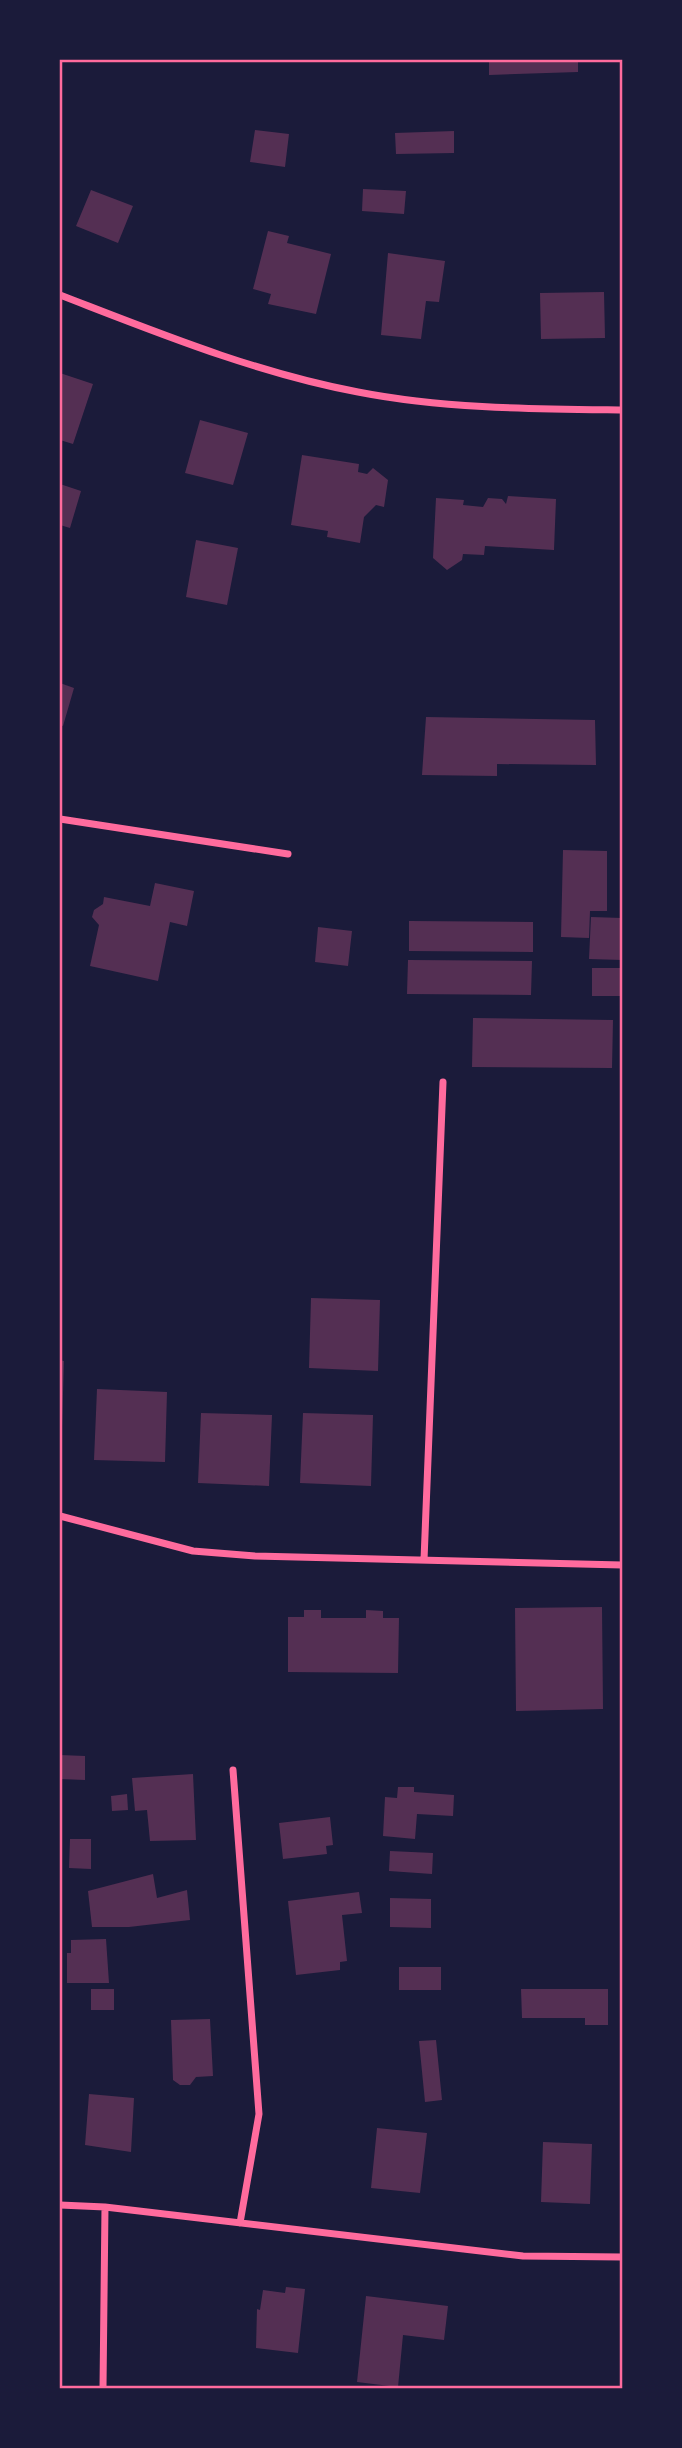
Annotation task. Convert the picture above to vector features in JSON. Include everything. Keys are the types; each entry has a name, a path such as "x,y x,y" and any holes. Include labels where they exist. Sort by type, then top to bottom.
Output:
{"street":[{"path":"60,295 259,367 357,392 430,402 622,410"},
{"path":"60,819 288,854"},
{"path":"424,1560 443,1082"},
{"path":"60,1516 193,1551 255,1556 622,1565"},
{"path":"233,1770 259,2114 240,2223"},
{"path":"60,2205 105,2207 523,2256 622,2257"},
{"path":"103,2389 105,2207"}],"building":[{"path":"489,60 578,60 578,72 489,75"},
{"path":"255,130 289,134 285,167 250,162"},
{"path":"454,131 454,153 396,154 395,133"},
{"path":"363,189 406,191 404,214 362,211"},
{"path":"91,190 133,206 118,243 76,226"},
{"path":"268,231 289,236 287,243 331,254 316,314 268,304 271,294 253,289"},
{"path":"388,253 445,261 439,302 426,301 421,339 381,335"},
{"path":"604,292 605,338 541,339 540,293"},
{"path":"60,373 93,384 73,444 60,440"},
{"path":"200,420 248,433 233,485 185,473"},
{"path":"302,455 359,464 358,472 367,474 373,468 388,480 384,507 376,505 364,517 360,543 327,537 328,531 291,525"},
{"path":"60,484 81,491 70,528 60,525"},
{"path":"508,496 556,499 554,550 485,546 484,555 463,554 462,560 447,570 433,558 436,498 464,500 463,505 483,507 488,498 502,499 506,504"},
{"path":"196,540 238,548 227,605 186,597"},
{"path":"60,683 74,688 63,726 60,725"},
{"path":"426,717 595,720 596,765 497,764 497,776 422,775"},
{"path":"563,850 607,851 607,911 590,911 589,938 561,937"},
{"path":"155,883 194,891 187,926 170,922 158,981 90,966 99,925 92,917 94,910 103,904 104,897 150,906"},
{"path":"591,917 622,918 622,960 589,959"},
{"path":"409,921 533,922 533,952 409,951"},
{"path":"318,927 352,931 348,966 315,962"},
{"path":"408,960 532,961 531,995 407,994"},
{"path":"592,968 622,968 622,996 592,996"},
{"path":"473,1018 613,1020 612,1068 472,1067"},
{"path":"311,1298 380,1300 378,1371 309,1368"},
{"path":"60,1360 64,1361 62,1427 60,1427"},
{"path":"97,1389 167,1392 165,1462 94,1460"},
{"path":"201,1413 272,1415 269,1486 198,1483"},
{"path":"303,1413 373,1415 371,1486 300,1483"},
{"path":"602,1607 603,1709 516,1711 515,1608"},
{"path":"304,1610 321,1610 321,1618 366,1618 366,1610 383,1611 383,1618 399,1618 398,1673 288,1672 288,1617 304,1617"},
{"path":"60,1755 85,1756 85,1780 60,1779"},
{"path":"193,1774 196,1840 150,1841 147,1810 135,1811 132,1778"},
{"path":"398,1787 414,1787 414,1792 454,1795 453,1816 417,1814 415,1839 383,1836 385,1797 397,1798"},
{"path":"127,1794 128,1810 112,1811 111,1796"},
{"path":"330,1817 333,1845 326,1846 327,1854 283,1859 279,1823"},
{"path":"70,1839 91,1839 91,1869 69,1868"},
{"path":"390,1851 433,1853 432,1874 389,1871"},
{"path":"153,1874 157,1898 187,1890 190,1920 129,1927 92,1927 88,1891"},
{"path":"359,1892 362,1913 342,1915 347,1961 340,1962 340,1970 296,1975 288,1901"},
{"path":"390,1898 431,1899 431,1928 390,1927"},
{"path":"106,1939 109,1983 67,1983 67,1953 71,1953 71,1940"},
{"path":"399,1967 441,1967 441,1990 399,1990"},
{"path":"91,1989 114,1989 114,2010 91,2010"},
{"path":"521,1989 608,1989 608,2025 585,2025 585,2018 522,2018"},
{"path":"210,2019 213,2076 196,2077 190,2085 180,2085 173,2080 171,2020"},
{"path":"436,2040 442,2100 425,2102 419,2041"},
{"path":"89,2094 134,2098 131,2152 85,2145"},
{"path":"377,2128 427,2133 420,2193 371,2188"},
{"path":"543,2142 592,2144 590,2204 541,2202"},
{"path":"286,2287 305,2289 298,2353 256,2348 257,2309 260,2310 263,2290 285,2293"},
{"path":"366,2296 448,2306 444,2340 403,2335 398,2387 357,2382"}]}
